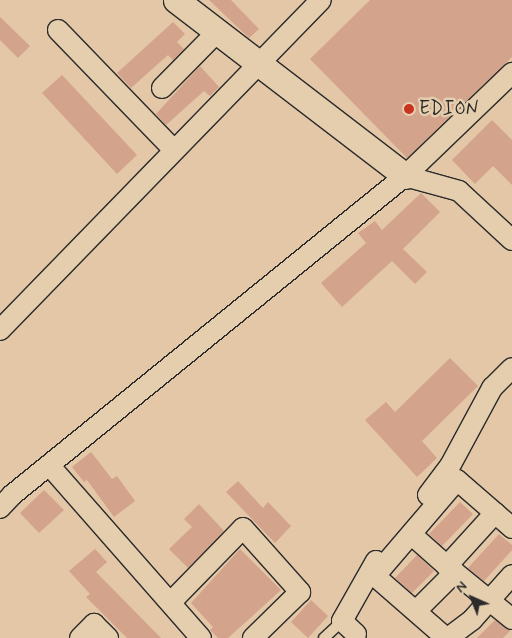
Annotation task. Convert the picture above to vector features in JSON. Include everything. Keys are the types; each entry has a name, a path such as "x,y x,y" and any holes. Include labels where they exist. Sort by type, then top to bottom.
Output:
{"street":[{"path":"176,0 261,62 405,176 459,191 512,240"},
{"path":"0,330 321,0"},
{"path":"58,30 174,150"},
{"path":"162,88 218,31"},
{"path":"0,508 49,465 405,176 512,73"},
{"path":"353,633 379,555 450,466 492,388 512,368"},
{"path":"49,465 201,638"},
{"path":"512,528 457,480 412,535 375,576 416,612 451,637 472,620 512,575"},
{"path":"416,612 495,513"},
{"path":"171,602 243,528 300,592 253,638"},
{"path":"412,535 512,619"},
{"path":"80,638 94,624 108,638"}],"lane":[{"path":"324,638 353,633"}],"building":[{"path":"209,0 231,0 259,29 249,38"},
{"name":"EDION","path":"370,0 512,0 512,57 407,158 310,59"},
{"path":"0,17 30,46 18,58 0,40"},
{"path":"173,22 185,34 177,42 184,49 173,60 168,55 131,88 117,73"},
{"path":"200,66 219,87 210,96 204,91 166,125 156,114"},
{"path":"62,75 137,155 117,174 42,93"},
{"path":"492,120 512,140 512,185 493,166 475,184 452,160"},
{"path":"421,193 440,212 403,249 427,272 415,284 392,261 342,307 321,283 366,243 358,233 375,221 382,230"},
{"path":"450,358 478,386 422,441 437,458 417,477 365,420 386,402 395,412"},
{"path":"91,452 112,479 117,476 135,501 114,517 87,480 84,482 72,467"},
{"path":"238,481 263,508 268,502 291,526 275,543 226,492"},
{"path":"44,490 64,510 39,533 20,513"},
{"path":"460,502 473,514 442,546 429,534"},
{"path":"199,504 224,531 188,568 169,549 192,527 184,519"},
{"path":"499,534 512,545 512,550 484,581 468,568"},
{"path":"95,549 107,562 96,572 161,638 127,638 86,597 90,594 69,571"},
{"path":"240,549 281,590 228,638 218,638 210,630 213,627 191,603"},
{"path":"417,555 434,571 412,593 395,578"},
{"path":"311,600 328,616 308,638 291,622"},
{"path":"495,620 510,631 503,638 477,638"}],"place":[{"name":"EDION","path":"409,109"}]}
